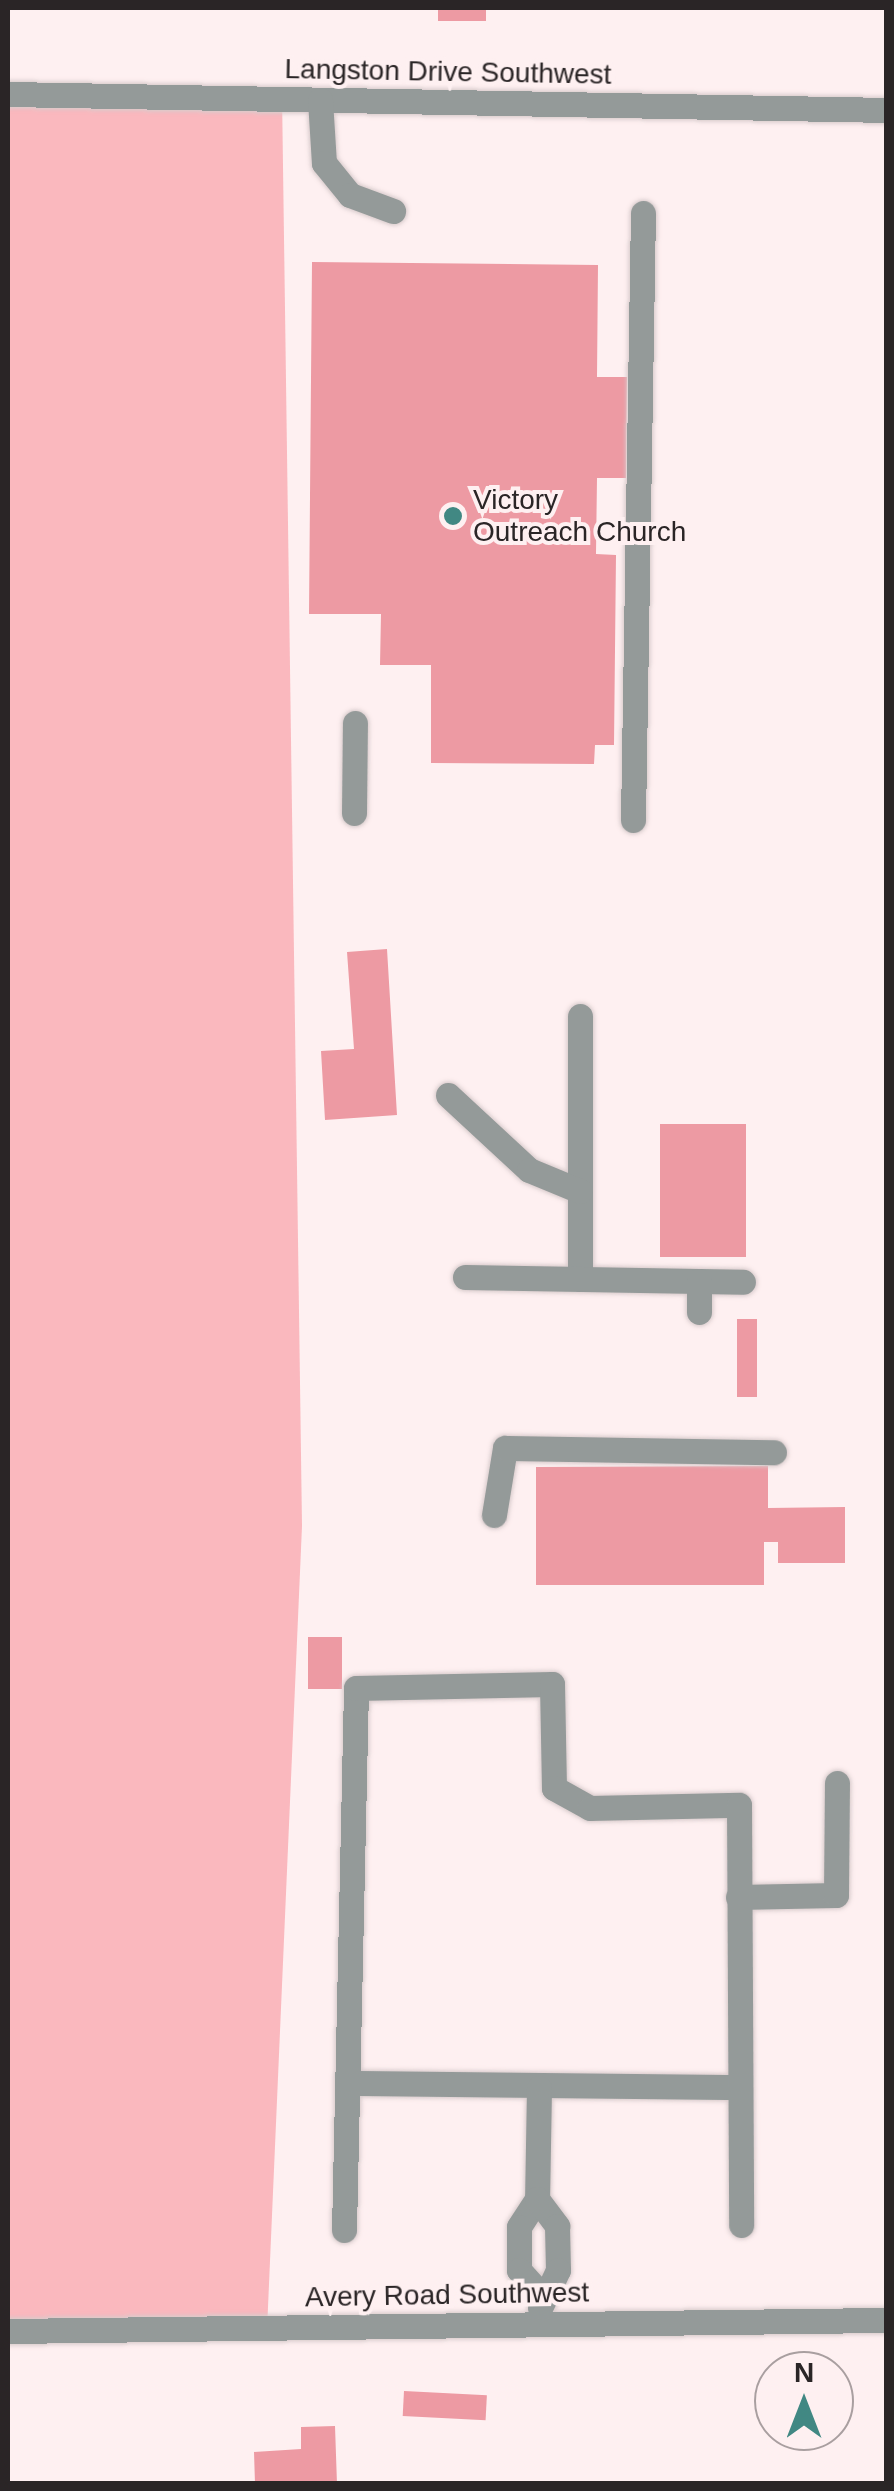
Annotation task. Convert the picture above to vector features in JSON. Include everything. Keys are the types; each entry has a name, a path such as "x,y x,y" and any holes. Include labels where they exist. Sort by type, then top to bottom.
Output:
{"street":[{"name":"Langston Drive Southwest","path":"8,94 886,110"},
{"path":"320,100 324,163 350,195 394,210"},
{"path":"633,820 643,213"},
{"path":"354,812 355,723"},
{"path":"580,1016 580,1279"},
{"path":"448,1095 529,1170 580,1190"},
{"path":"465,1277 743,1282"},
{"path":"699,1281 699,1312"},
{"path":"494,1515 505,1448 774,1452"},
{"path":"344,2230 356,1688 552,1684 554,1788 590,1808 739,1805 737,2088 741,2225"},
{"path":"738,1897 836,1895 837,1782"},
{"path":"348,2083 737,2088"},
{"path":"539,2088 537,2200 519,2227 518,2270 540,2293"},
{"path":"537,2200 557,2226 558,2270 540,2293 540,2324"},
{"name":"Avery Road Southwest","path":"8,2330 886,2320"}],"shaded area":[{"path":"282,94 302,1526 267,2330 8,2328 8,102"}],"building":[{"path":"438,8 486,8 486,21 438,21"},
{"name":"Victory Outreach Church","path":"312,262 598,265 597,377 627,377 626,478 597,478 596,554 616,555 614,745 595,745 594,764 431,763 431,665 380,665 381,614 309,614"},
{"path":"387,949 397,1115 325,1120 321,1051 354,1049 347,952"},
{"path":"660,1124 746,1124 746,1257 660,1257"},
{"path":"737,1319 757,1319 757,1397 737,1397"},
{"path":"768,1466 768,1508 845,1507 845,1563 778,1563 778,1542 764,1542 764,1585 536,1585 536,1467"},
{"path":"308,1637 342,1637 342,1689 308,1689"},
{"path":"404,2391 487,2395 486,2420 403,2416"},
{"path":"335,2426 337,2484 255,2484 254,2452 301,2449 301,2427"}],"place":[{"name":"Victory Outreach Church","path":"453,516"}]}
